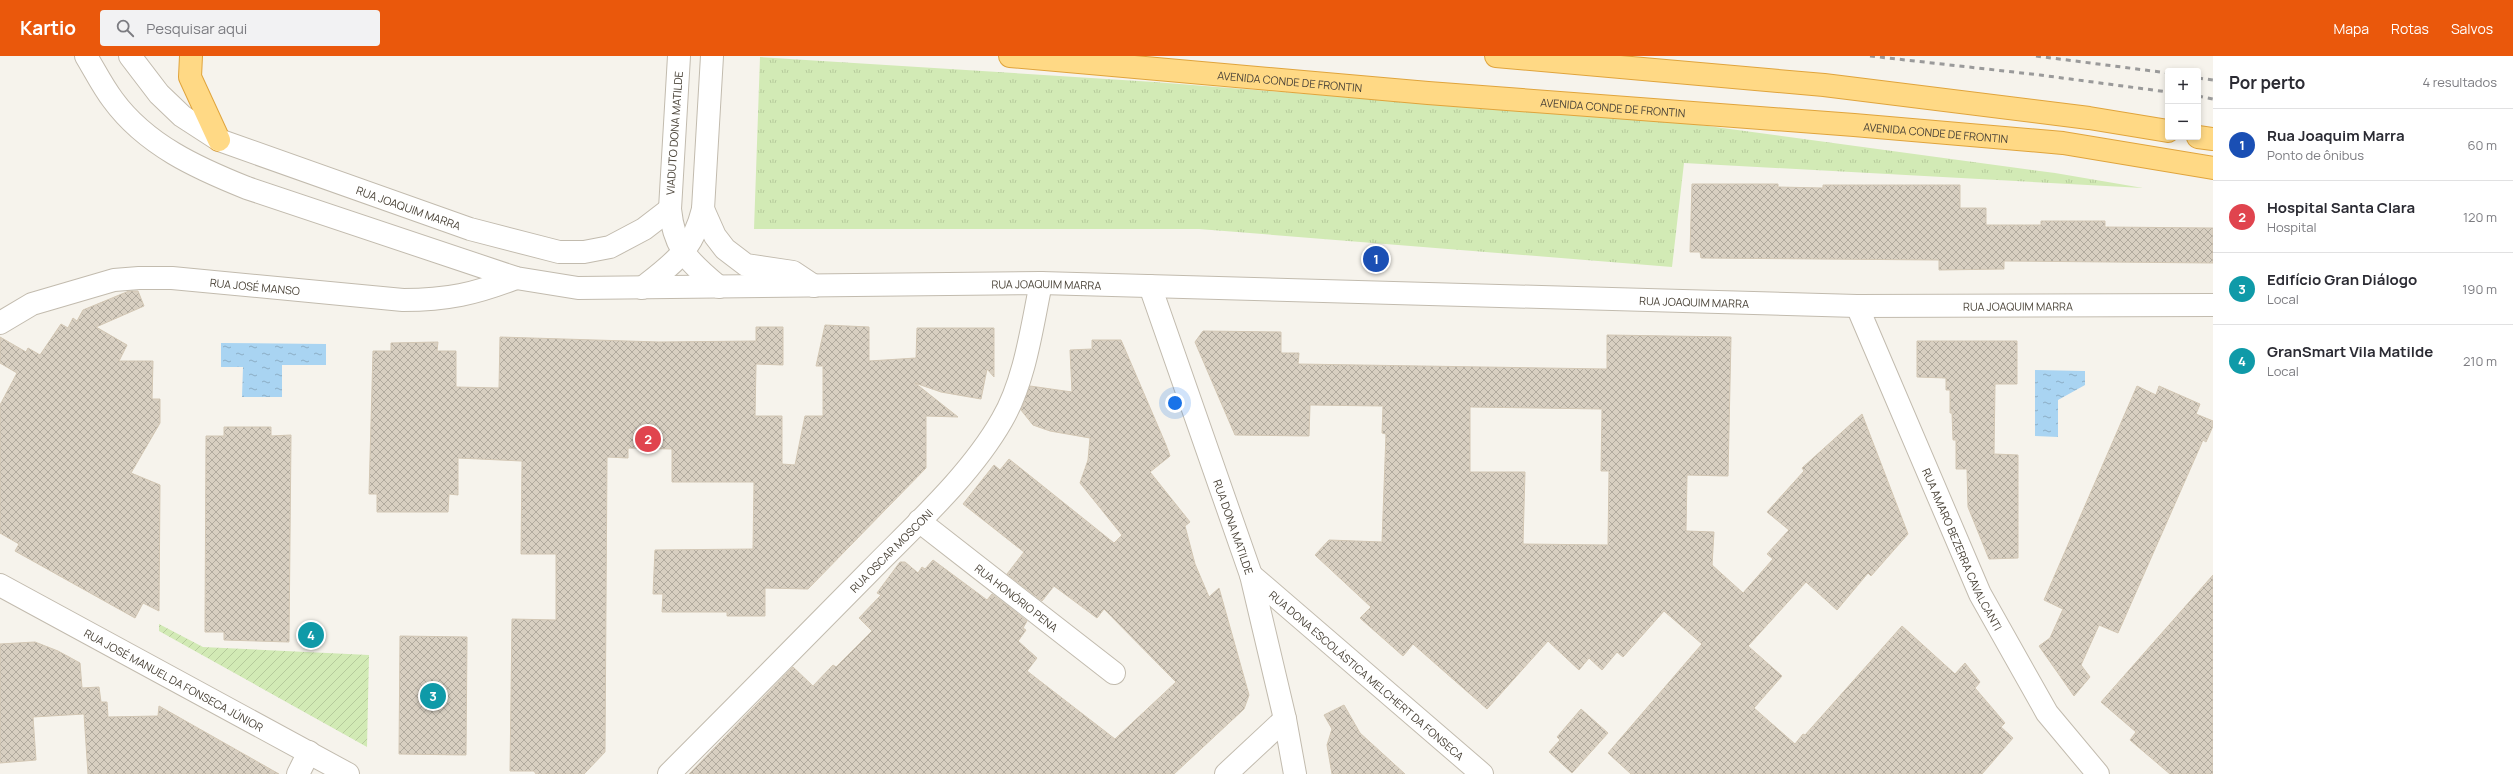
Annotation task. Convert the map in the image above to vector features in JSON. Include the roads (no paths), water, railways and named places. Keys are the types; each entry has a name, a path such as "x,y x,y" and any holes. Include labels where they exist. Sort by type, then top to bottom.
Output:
{"highway":[{"path":"191,56 190,77 220,140"},
{"name":"AVENIDA CONDE DE FRONTIN","path":"1010,56 1420,92 1854,125 2063,143 2213,168"},
{"path":"1496,56 1824,85 2089,118 2165,131"},
{"path":"2201,137 2213,139"}],"street":[{"name":"RUA JOAQUIM MARRA","path":"86,56 113,100 134,125 167,151 209,173 247,188 516,278 578,288 1041,283 1857,306 2213,305"},
{"name":"RUA JOAQUIM MARRA","path":"130,56 159,94 182,116 220,140 470,229 559,252 584,252 610,247 644,229 670,200"},
{"name":"VIADUTO DONA MATILDE","path":"670,200 679,56"},
{"path":"642,288 684,252 693,239 703,200 712,56"},
{"path":"670,200 672,230 676,242 719,287"},
{"path":"703,200 715,236 726,249 746,265 793,272 815,286"},
{"name":"RUA JOSÉ MANSO","path":"0,323 32,304 114,280 172,278 403,300 431,300 478,293 516,278"},
{"name":"RUA OSCAR MOSCONI","path":"669,774 919,521 982,452 1003,418 1028,347 1041,283"},
{"name":"RUA DONA MATILDE","path":"1150,286 1251,575 1285,719 1295,774"},
{"name":"RUA AMARO BEZERRA CAVALCANTI","path":"1857,306 1980,594 2047,713 2098,774"},
{"name":"RUA HONÓRIO PENA","path":"919,521 1114,673"},
{"name":"RUA DONA ESCOLÁSTICA MELCHERT DA FONSECA","path":"1251,575 1482,774"},
{"name":"RUA JOSÉ MANUEL DA FONSECA JÚNIOR","path":"0,586 348,774"},
{"path":"1226,774 1285,719"},
{"path":"298,774 309,752"}],"water":[{"path":"221,343 326,344 326,365 282,365 282,397 242,397 243,367 221,367"},
{"path":"2035,370 2085,371 2085,385 2058,400 2058,437 2035,436"}],"railway":[{"path":"1870,56 2040,75 2165,92"},
{"path":"2036,56 2165,73"},
{"path":"2201,78 2213,80"},
{"path":"2201,97 2213,99"}],"place":[{"name":"Rua Joaquim Marra","path":"1376,259"},
{"name":"Hospital Santa Clara","path":"648,439"},
{"name":"GranSmart Vila Matilde","path":"311,635"},
{"name":"Edifício Gran Diálogo","path":"433,696"}]}
